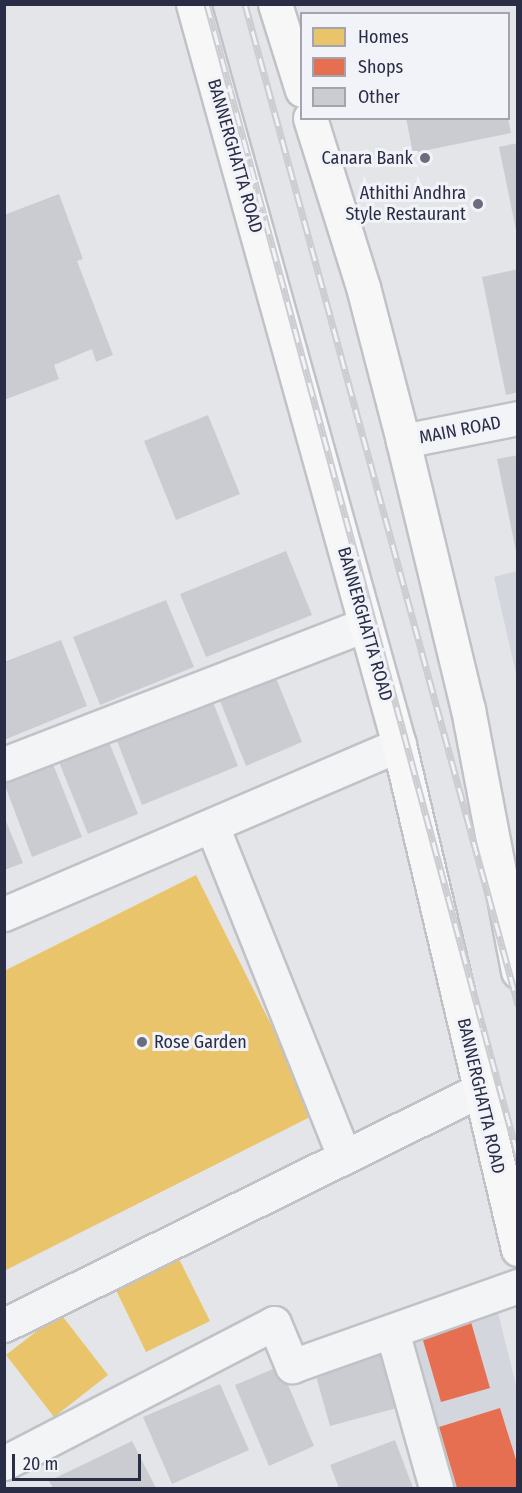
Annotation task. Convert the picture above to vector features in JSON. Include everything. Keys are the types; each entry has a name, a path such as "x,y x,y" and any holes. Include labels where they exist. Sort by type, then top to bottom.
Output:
{"main road":[{"name":"BANNERGHATTA ROAD","path":"193,4 399,745 518,1249"},
{"path":"275,4 300,84"},
{"path":"311,120 363,287 403,441 470,720 518,971"}],"street":[{"name":"MAIN ROAD","path":"403,441 518,418"},
{"path":"4,764 365,625"},
{"path":"4,914 399,745"},
{"path":"212,826 344,1156"},
{"path":"4,1325 480,1090"},
{"path":"4,1463 274,1323 292,1366 518,1286"},
{"path":"392,1331 436,1488"}],"shaded area":[{"path":"518,571 517,678 494,577"},
{"path":"496,1305 517,1389 517,1488 444,1488 403,1341"}],"building: Homes":[{"name":"Rose Garden","path":"196,875 316,1114 4,1271 4,971"},
{"path":"176,1253 210,1321 146,1352 113,1284"},
{"path":"60,1313 108,1375 54,1417 6,1355"}],"building: Shops":[{"path":"471,1322 490,1388 441,1402 422,1337"},
{"path":"500,1408 518,1466 518,1488 457,1488 439,1427"}],"building: Other":[{"path":"406,120 508,120 511,133 413,153"},
{"path":"518,143 518,230 516,230 499,147"},
{"path":"59,194 83,259 77,261 113,355 96,362 92,349 54,365 59,379 4,400 4,215"},
{"path":"518,269 518,392 506,395 482,277"},
{"path":"208,415 240,494 176,520 144,441"},
{"path":"518,455 518,551 516,551 497,459"},
{"path":"286,551 312,615 206,657 180,594"},
{"path":"166,600 194,667 100,705 73,637"},
{"path":"61,640 87,706 4,740 4,662"},
{"path":"276,678 302,742 246,766 220,701"},
{"path":"213,702 238,766 142,805 117,741"},
{"path":"109,742 138,814 88,834 59,762"},
{"path":"53,764 82,837 32,857 4,783"},
{"path":"4,816 23,863 4,870"},
{"path":"381,1350 397,1408 330,1426 314,1369"},
{"path":"280,1366 314,1446 269,1466 235,1385"},
{"path":"220,1384 249,1450 172,1484 143,1417"},
{"path":"395,1440 413,1488 339,1488 330,1465"},
{"path":"132,1441 156,1488 53,1488 49,1481"}],"railway":[{"path":"207,4 518,1157"},
{"path":"245,4 518,1005"}],"place":[{"name":"Canara Bank","path":"425,158"},
{"name":"Athithi Andhra Style Restaurant","path":"478,204"},
{"name":"Rose Garden","path":"142,1042"}]}
